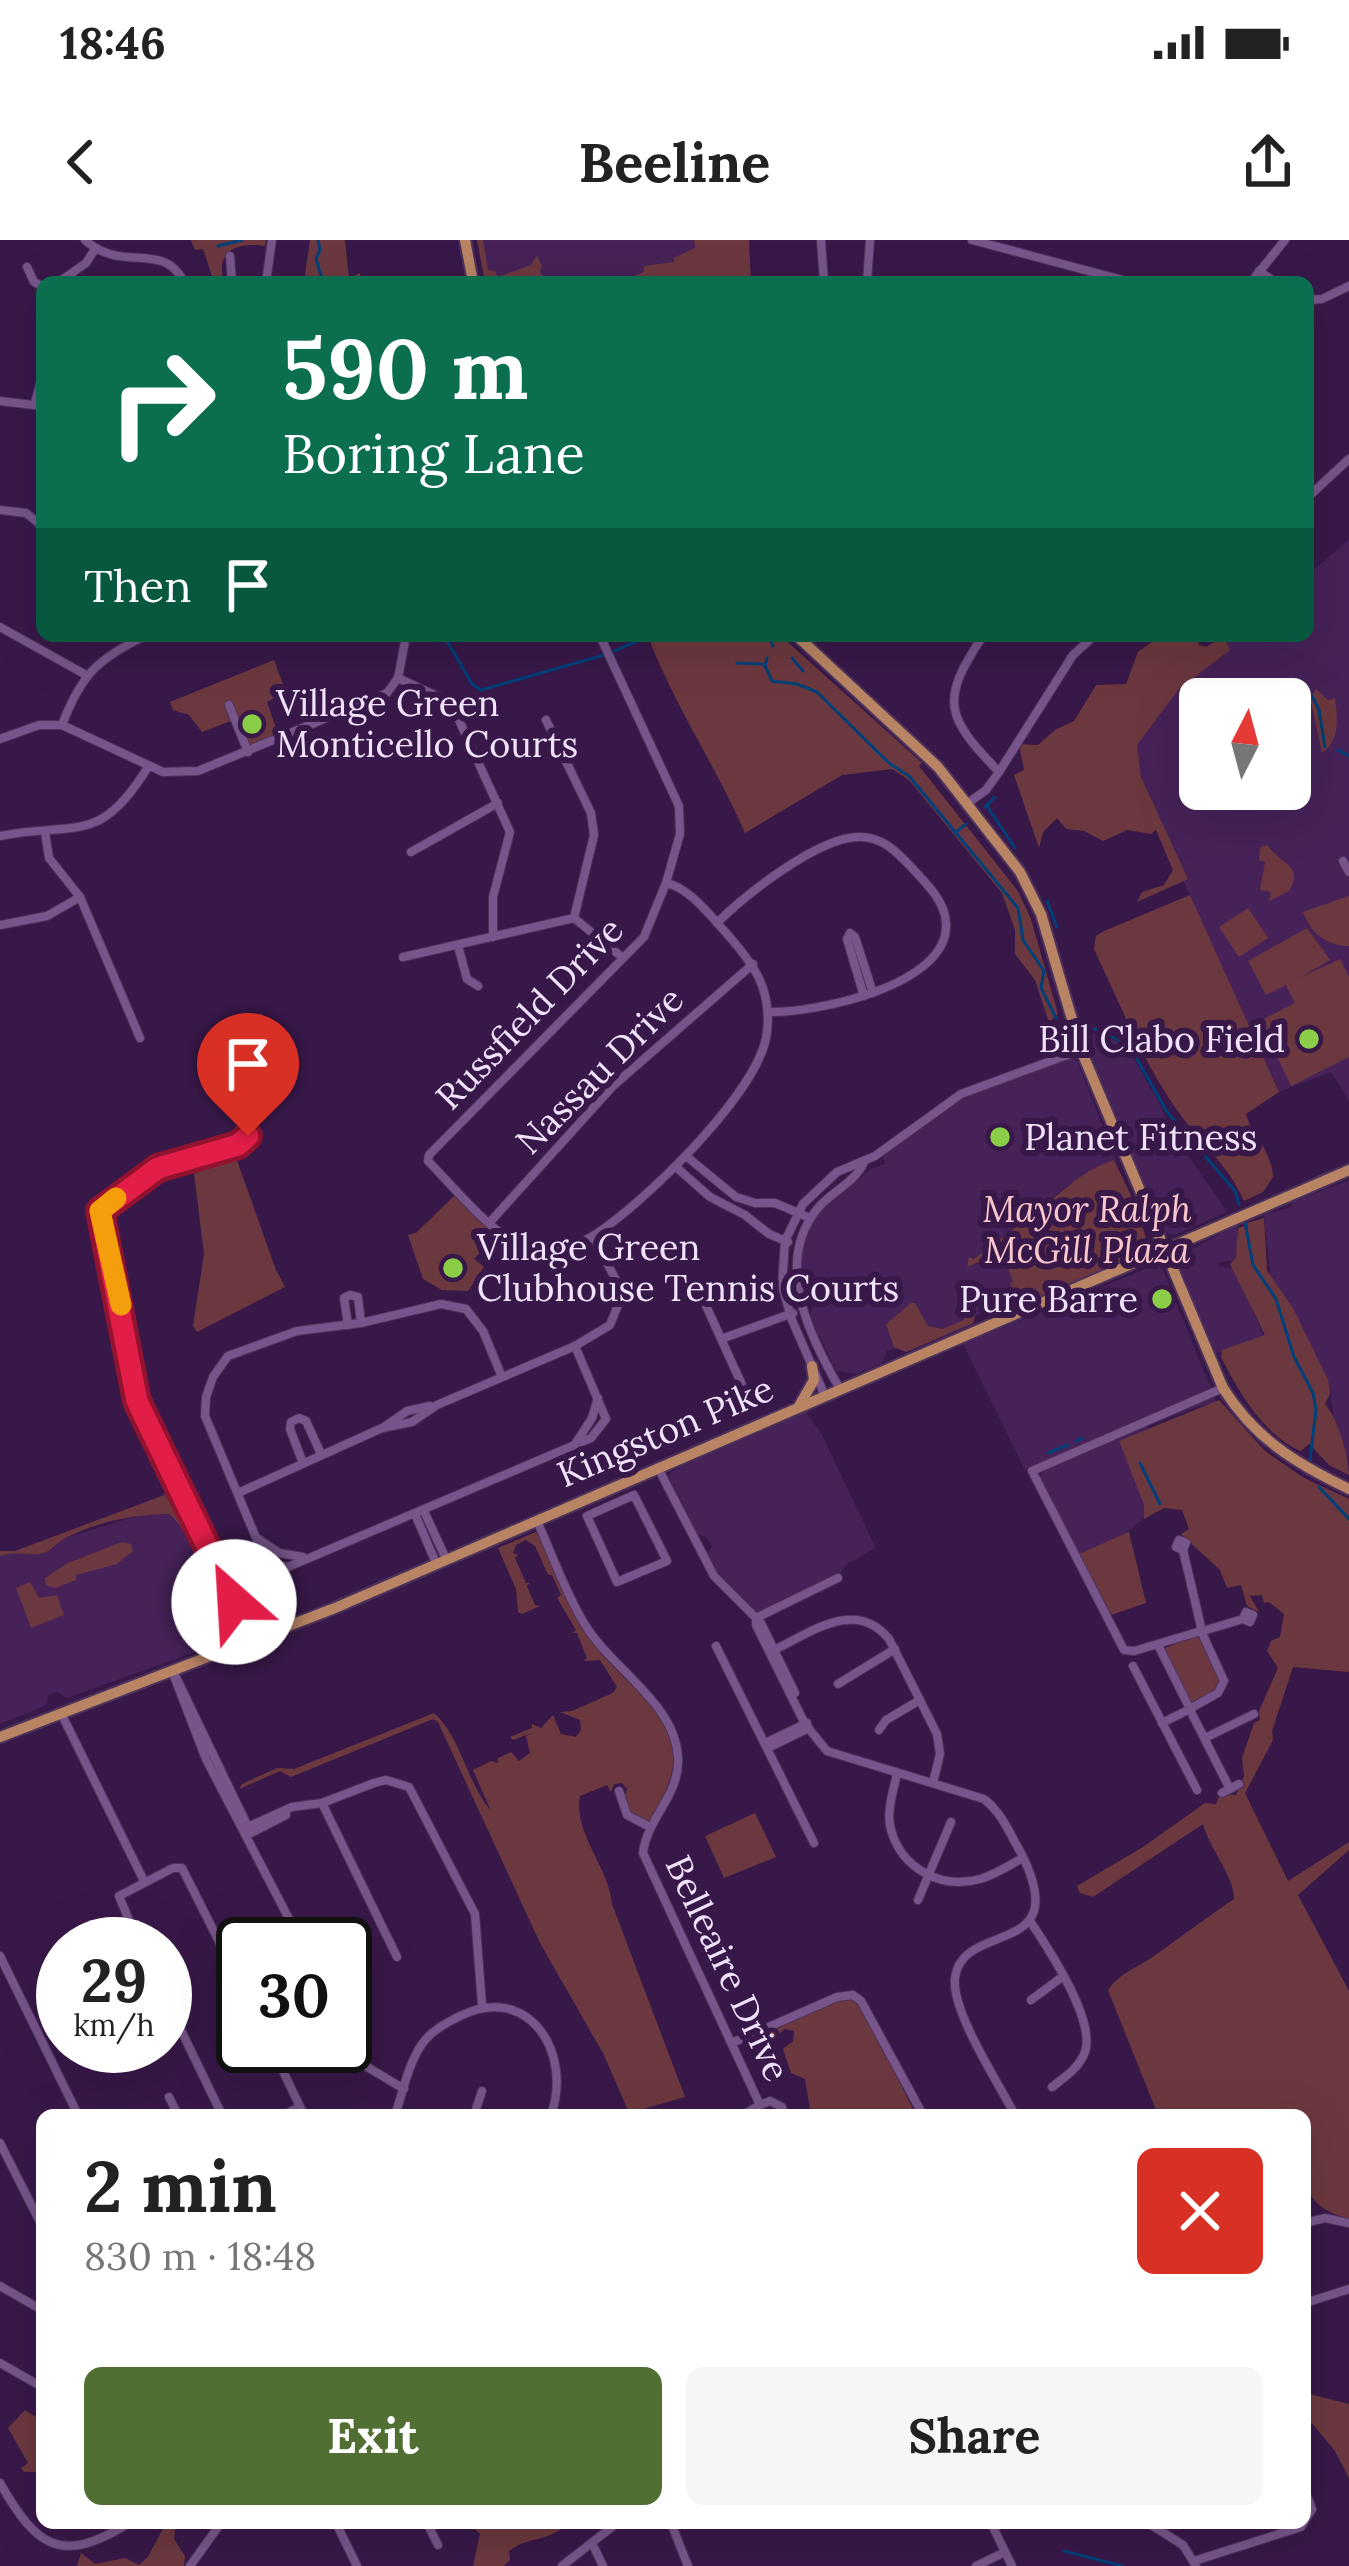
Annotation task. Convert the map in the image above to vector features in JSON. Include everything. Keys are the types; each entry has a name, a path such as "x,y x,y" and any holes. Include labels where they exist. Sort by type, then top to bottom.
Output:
{"main road":[{"path":"465,240 472,276"},
{"path":"805,642 938,766 1020,872 1035,898 1081,1050 1223,1388 1249,1424 1275,1448 1300,1466 1349,1489"},
{"name":"Kingston Pike","path":"0,1737 254,1642 1349,1170"},
{"path":"798,1407 814,1380 812,1366"}],"street":[{"path":"86,240 95,249 112,253 154,246 176,262 182,276"},
{"path":"267,276 272,240"},
{"path":"820,240 823,276"},
{"path":"867,276 870,240"},
{"path":"972,240 1107,276"},
{"path":"1255,276 1285,240"},
{"path":"67,276 86,263 95,249"},
{"path":"230,256 232,276"},
{"path":"27,267 36,283"},
{"path":"1259,271 1266,276"},
{"path":"1314,300 1349,286"},
{"path":"0,401 36,405"},
{"path":"1314,492 1349,460"},
{"path":"0,511 7,508 36,522"},
{"path":"0,627 86,675"},
{"path":"62,725 86,675 105,656 133,642"},
{"path":"0,739 40,725 62,725 148,767 163,772 198,771 387,693 398,678 405,642"},
{"name":"Russfield Drive","path":"490,1222 428,1161 429,1155 644,937 680,834 679,806 603,642"},
{"path":"979,642 962,668 951,701 963,734 999,772"},
{"path":"968,803 986,790 1073,655 1087,642"},
{"path":"398,678 441,698 458,718 510,832 493,897 493,937"},
{"path":"229,705 248,752"},
{"path":"546,720 591,813 594,835 574,918"},
{"path":"0,836 75,829 97,822 125,805 148,767"},
{"path":"411,852 498,803"},
{"path":"45,832 49,858 80,897 140,1038"},
{"path":"717,923 744,895 842,840 875,839 893,848 942,905 946,927 938,949 926,962 868,994 800,1012 769,1012"},
{"path":"1343,860 1349,872"},
{"path":"490,1222 522,1246 544,1250 569,1247 593,1236 676,1167 758,1064 769,1012 753,964 717,923 676,885 666,883"},
{"path":"0,925 47,916 80,897"},
{"path":"403,957 574,918"},
{"path":"574,918 623,958"},
{"path":"850,932 855,937 868,994 847,939 850,932"},
{"path":"458,946 467,979 478,986"},
{"name":"Nassau Drive","path":"490,1222 613,1086 753,964"},
{"path":"825,1396 782,1286 785,1240 797,1212 828,1179 864,1162 972,1088 1081,1050"},
{"path":"247,1128 242,1143 158,1168 100,1211 137,1401 254,1642"},
{"path":"686,1156 720,1188 748,1202 775,1202 810,1218"},
{"path":"840,1389 804,1311 797,1282 799,1245 810,1218 856,1176 864,1162"},
{"path":"676,1167 710,1197 761,1229 799,1245"},
{"path":"752,1220 760,1202"},
{"path":"238,1492 382,1428 407,1411 437,1405 575,1346 610,1325 620,1300 593,1236"},
{"path":"698,1288 742,1385"},
{"path":"348,1325 344,1298 350,1295 358,1297 361,1323"},
{"path":"502,1377 483,1331 466,1309 441,1304 361,1323 296,1331 228,1356 213,1377 205,1416 268,1561 288,1567 576,1443 592,1418 598,1396 575,1346"},
{"path":"722,1339 804,1311"},
{"path":"1223,1388 1030,1472 1121,1646 1130,1652 1243,1619"},
{"path":"303,1463 290,1430 291,1422 299,1418 306,1420 321,1454"},
{"path":"658,1467 714,1576 756,1618 808,1725"},
{"path":"626,1481 634,1496 667,1562 617,1582 587,1516 634,1496"},
{"path":"419,1512 441,1561"},
{"name":"Belleaire Drive","path":"536,1520 584,1625 673,1729 679,1760 675,1784 650,1826 643,1853 760,2105 770,2102 782,2109"},
{"path":"1162,1723 1218,1693 1225,1681 1202,1631 1183,1550"},
{"path":"756,1618 838,1578"},
{"path":"756,1618 808,1725 827,1751 975,1794 994,1806 1023,1858 1036,1891 1030,1921 970,1952 956,1970 955,1982 963,2012 1012,2109"},
{"path":"774,1650 850,1618 878,1626 895,1649 939,1740 933,1783"},
{"path":"1158,1645 1231,1789"},
{"path":"716,1646 814,1844"},
{"path":"838,1684 895,1649"},
{"path":"1133,1666 1196,1790"},
{"path":"172,1671 206,1759 289,1917"},
{"path":"879,1730 886,1720 920,1700"},
{"path":"61,1713 144,1881"},
{"path":"1204,1738 1254,1714"},
{"path":"767,1746 808,1725"},
{"path":"897,1774 891,1830 908,1862 946,1881 980,1880 1023,1858"},
{"path":"246,1830 386,1780 409,1787 475,1914 482,2005"},
{"name":"Belleaire Drive","path":"620,1791 627,1815 650,1826"},
{"path":"322,1804 397,1957"},
{"path":"918,1900 951,1822"},
{"path":"128,1917 119,1896 182,1868 216,1935"},
{"path":"1030,1921 1088,2036 1076,2068 1052,2087"},
{"path":"0,1956 75,2109"},
{"path":"1031,2000 1062,1977"},
{"path":"731,2043 837,1997 853,1995 920,2109"},
{"path":"397,2109 427,2037 482,2005 516,2010 540,2030 559,2075 552,2109"},
{"path":"192,2054 219,2109"},
{"path":"372,2070 404,2089"},
{"path":"284,2073 301,2109"},
{"path":"476,2109 482,2091"},
{"path":"169,2097 175,2109"},
{"path":"753,2109 760,2105"},
{"path":"1,2150 36,2215"},
{"path":"1311,2222 1325,2218 1349,2223"},
{"path":"0,2286 36,2303"},
{"path":"1311,2300 1349,2289"},
{"path":"0,2363 36,2384"},
{"path":"0,2482 21,2519 45,2547 68,2551 103,2541 120,2529"},
{"path":"190,2566 217,2529"},
{"path":"339,2529 357,2566"},
{"path":"430,2529 438,2545"},
{"path":"562,2566 609,2529"},
{"path":"673,2529 688,2566"},
{"path":"994,2529 1012,2566"},
{"path":"1158,2529 1183,2545 1195,2563 1294,2529"},
{"path":"592,2542 603,2566"},
{"path":"976,2566 1005,2552"}],"shaded area":[{"path":"477,240 694,240 699,275 689,276 484,276"},
{"path":"1349,539 1349,1100 1331,1072 1279,1092 1145,796 1131,740 1179,685 1179,810 1311,810 1311,678 1186,678 1221,642 1314,642 1314,570"},
{"path":"1090,1032 1126,1044 1185,1151 1227,1212 1175,1235 1165,1233 1082,1034"},
{"path":"1072,1057 1116,1160 1064,1188 1025,1221 1048,1295 992,1315 976,1315 972,1325 907,1352 894,1348 882,1363 855,1374 836,1371 810,1317 813,1304 805,1303 801,1293 799,1263 814,1217 872,1168 885,1164 883,1156 891,1147 964,1096"},
{"path":"1349,1180 1349,1461 1337,1438 1330,1391 1270,1273 1264,1215"},
{"path":"1237,1225 1239,1260 1218,1266 1236,1269 1264,1338 1216,1353 1176,1258"},
{"path":"1161,1265 1217,1404 1147,1426 1170,1507 1147,1515 1129,1531 1130,1537 1081,1558 1040,1477 1044,1469 1040,1464 1025,1470 963,1344"},
{"path":"806,1412 821,1433 876,1548 847,1564 840,1574 758,1613 719,1575 708,1554 712,1547 706,1537 697,1534 668,1475"},
{"path":"144,1514 169,1514 180,1523 237,1637 67,1698 57,1692 49,1695 45,1706 0,1724 0,1551 39,1554 62,1539"}],"green space":[{"path":"191,240 266,240 265,246 231,250 223,262 223,276 212,276 203,249 195,250"},
{"path":"310,240 345,240 349,276 305,276"},
{"path":"477,240 483,240 488,270 498,276 484,276"},
{"path":"694,240 749,240 751,276 634,276 644,272 644,266 674,262 695,248"},
{"path":"537,255 543,276 501,276 531,265"},
{"path":"651,642 788,642 922,763 919,766 1018,891 1031,919 1058,1014 1049,1022 1035,980 1015,954 1015,930 1002,893 909,780 892,769 842,775 745,833"},
{"path":"1152,642 1198,642 1206,647 1227,642 1230,650 1194,678 1179,678 1179,689 1137,745 1141,777 1188,879 1137,902 1142,892 1164,885 1173,870 1156,830 1151,834 1127,830 1103,841 1084,831 1066,829 1057,818 1043,832 1039,848 1014,775 1024,770 1019,744 1038,745 1074,721 1096,685 1126,684 1138,652"},
{"path":"274,660 286,692 267,702 278,734 250,745 239,718 202,732 189,715 173,710 170,702"},
{"path":"1316,689 1328,700 1335,698 1335,736 1322,753 1311,703"},
{"path":"1267,845 1294,876 1289,891 1269,901 1271,892 1260,890 1265,862 1259,860 1260,847"},
{"path":"1190,895 1279,1092 1246,1114 1269,1158 1273,1177 1263,1192 1244,1201 1165,1091 1094,949 1096,936 1104,931"},
{"path":"1349,896 1349,946 1326,941 1303,912"},
{"path":"1248,908 1268,938 1239,957 1219,927"},
{"name":"Bill Clabo Field","path":"1307,928 1330,960 1299,978 1340,959 1349,977 1349,1057 1291,1086 1260,1021 1295,1003 1286,985 1266,995 1248,961"},
{"path":"224,1142 234,1152 285,1287 197,1332 193,1326 204,1254 194,1173 201,1149"},
{"name":"Mayor Ralph McGill Plaza","path":"1114,1160 1137,1208 1149,1248 1048,1295 989,1315 983,1312 984,1303 1019,1297 1001,1253 967,1267 969,1257 974,1259 1078,1178"},
{"path":"455,1195 496,1237 474,1259 484,1267 468,1291 442,1290 423,1279 408,1235 416,1233"},
{"path":"1264,1218 1267,1270 1294,1310 1328,1380 1330,1394 1325,1404 1342,1437 1349,1475 1329,1465 1309,1444 1301,1451 1275,1434 1244,1398 1221,1357 1222,1350 1265,1335 1230,1264 1236,1258 1238,1228 1244,1226 1248,1231 1247,1223"},
{"path":"961,1282 975,1315 973,1323 906,1352 894,1347 886,1324 911,1303 928,1326 942,1329 964,1320 965,1298 957,1286"},
{"path":"1219,1400 1265,1451 1304,1478 1349,1499 1349,1672 1293,1667 1273,1740 1245,1793 1288,1881 1349,1842 1349,1850 1298,1895 1349,1991 1349,2219 1330,2212 1311,2196 1311,2109 1156,2109 1108,1990 1124,1974 1234,1899 1231,1882 1203,1824 1093,1897 1080,1893 1077,1886 1205,1803 1216,1804 1220,1794 1236,1795 1244,1776 1242,1758 1278,1668 1267,1651 1271,1641 1280,1637 1284,1614 1264,1603 1262,1595 1250,1596 1259,1612 1247,1606 1241,1585 1227,1588 1220,1570 1181,1534 1189,1529 1182,1510 1164,1508 1144,1519 1144,1505 1119,1441"},
{"path":"175,1491 221,1597 205,1579 185,1534 169,1514 102,1524 43,1553 0,1556 0,1551 15,1551"},
{"path":"536,1532 586,1633 660,1716 671,1736 674,1759 667,1787 649,1821 633,1817 623,1801 627,1789 622,1783 614,1784 611,1792 607,1785 580,1796 579,1810 685,2097 627,2109 604,2055 540,1943 438,1722 433,1719 291,1777 280,1771 239,1789 277,1768 294,1769 434,1713 451,1734 491,1811 473,1770 491,1761 498,1763 498,1758 511,1752 519,1761 530,1753 526,1736 534,1732 510,1737 532,1724 541,1728 553,1715 561,1734 576,1737 580,1720 560,1712 572,1711 617,1687 600,1660 584,1661 587,1658 577,1633 572,1633 576,1630 535,1546 526,1540 513,1553 530,1583 535,1605 540,1606 522,1614 498,1548"},
{"path":"1129,1532 1146,1603 1111,1615 1079,1554"},
{"path":"122,1542 131,1544 133,1551 117,1564 76,1575 76,1580 55,1588 46,1585 45,1578 68,1563"},
{"path":"30,1582 39,1598 57,1595 64,1615 31,1628 16,1588"},
{"path":"1201,1637 1220,1680 1208,1696 1190,1703 1163,1649"},
{"path":"755,1813 776,1857 724,1878 705,1836"},
{"path":"853,1999 861,2006 913,2109 810,2109 805,2079 791,2073 783,2049 793,2041 794,2031 785,2029 757,2053 748,2050 752,2037 832,2001"},
{"path":"1311,2394 1349,2404 1349,2478 1335,2451 1311,2422"},
{"path":"25,2410 36,2417 36,2472 21,2468 28,2463 8,2428"},
{"path":"163,2529 175,2529 184,2566 77,2566 81,2553 95,2564 125,2558 139,2565"},
{"path":"475,2529 560,2529 509,2551 510,2560 504,2566 473,2566 480,2534"}],"waterway":[{"path":"218,246 242,240"},
{"path":"318,240 316,259 321,276"},
{"path":"448,642 472,684 481,690 604,655"},
{"path":"612,652 635,642"},
{"path":"771,642 773,646"},
{"path":"767,658 765,666 772,681 817,692 889,763 909,776 1018,908 1023,940 1044,971 1041,988 1056,1018"},
{"path":"792,658 803,671"},
{"path":"737,663 762,664"},
{"path":"1312,696 1325,747"},
{"path":"1338,750 1349,756"},
{"path":"985,807 995,797"},
{"path":"987,806 1015,848"},
{"path":"955,833 966,824"},
{"path":"1047,901 1057,927"},
{"path":"1080,1022 1129,1045 1167,1112 1235,1191 1239,1204"},
{"path":"1245,1222 1253,1265 1276,1299 1294,1357 1313,1393 1316,1410 1310,1460"},
{"path":"1076,1441 1082,1438"},
{"path":"1048,1453 1068,1445"},
{"path":"1140,1463 1160,1504"},
{"path":"1319,1487 1349,1519"},
{"path":"1064,2551 1122,2566"}],"slow traffic":[{"path":"116,1198 100,1211 121,1305"}],"place":[{"name":"Village Green Monticello Courts","path":"252,724"},
{"name":"Bill Clabo Field","path":"1309,1039"},
{"name":"Planet Fitness","path":"1000,1137"},
{"name":"Village Green Clubhouse Tennis Courts","path":"453,1268"},
{"name":"Pure Barre","path":"1162,1299"}],"route":[{"path":"234,1602 137,1401 100,1211 158,1168 238,1145 248,1136"}]}
